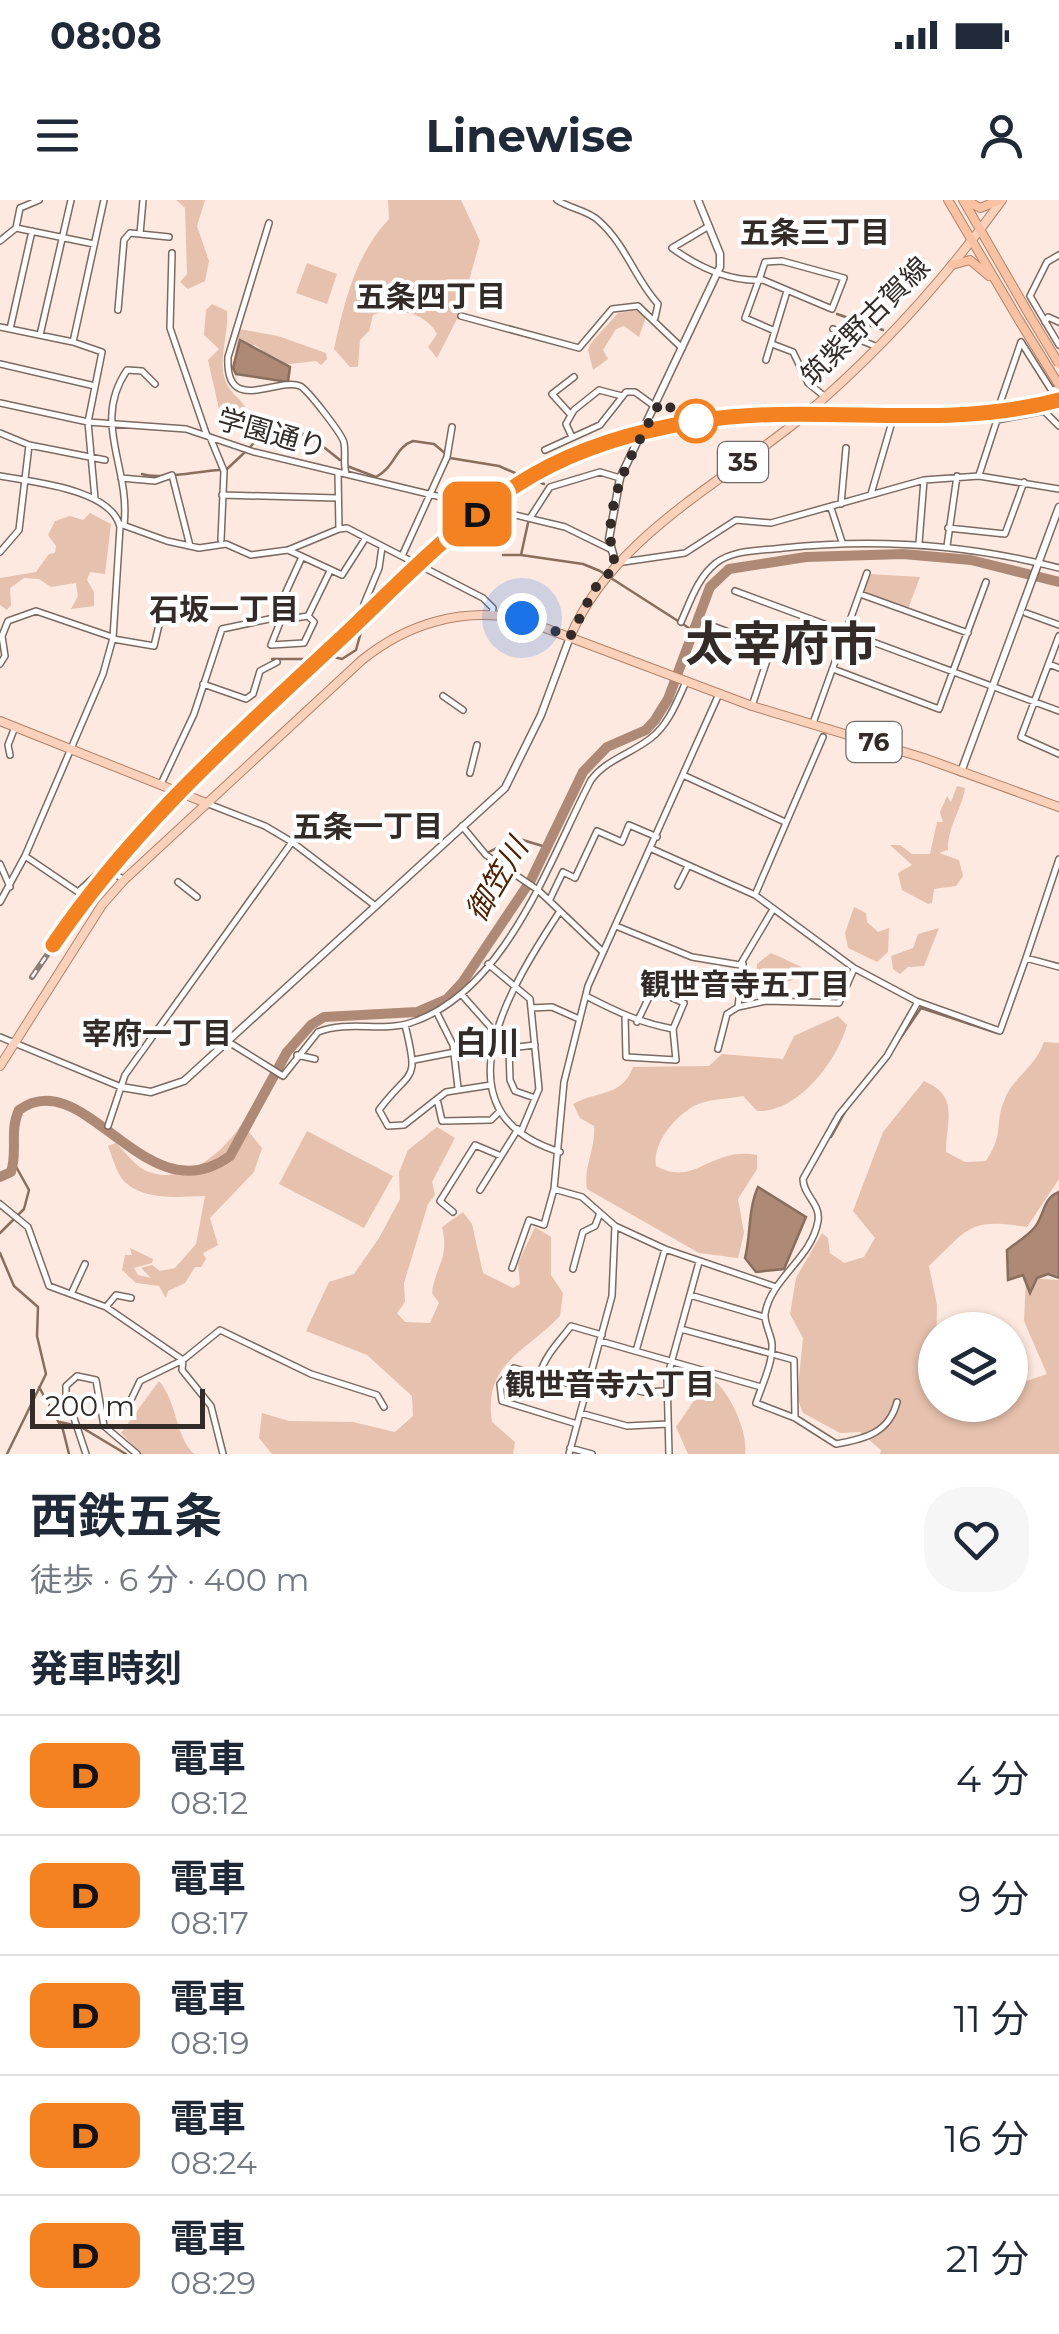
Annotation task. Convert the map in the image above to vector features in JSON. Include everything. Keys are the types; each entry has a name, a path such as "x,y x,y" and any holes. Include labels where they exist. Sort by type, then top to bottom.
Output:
{"highway":[{"path":"948,200 1059,386"},
{"path":"964,200 980,208 1001,200"},
{"path":"964,200 1059,364"},
{"path":"952,265 973,260 999,286"}],"main road":[{"name":"筑紫野古賀線","path":"570,637 581,610 606,576 824,396 952,265 1001,200"},
{"path":"0,1066 102,906 124,880 374,650 433,620 492,614 522,618 570,637"},
{"name":"76","path":"570,637 752,706 1059,807"},
{"path":"0,721 206,803"}],"street":[{"path":"0,241 16,228 20,208 39,200"},
{"path":"40,335 71,200"},
{"path":"73,342 104,200"},
{"path":"140,234 143,200"},
{"path":"557,200 599,220 626,251 645,292 658,304 655,318"},
{"path":"698,200 721,258 718,273 657,408 620,478 610,549 616,566 628,560 684,553 736,520 767,524 924,480 979,476 1059,489"},
{"path":"269,223 228,357 230,375 240,388 252,391 293,385 306,390 344,440 339,529"},
{"path":"709,226 672,248 694,264 718,273 759,280 832,308 844,278 782,261 766,262 759,280 744,318 775,331"},
{"path":"16,228 94,244"},
{"path":"10,328 32,231"},
{"path":"118,310 124,240 130,233 169,237"},
{"path":"172,252 170,328 224,471 222,540"},
{"path":"1059,255 1047,262 1030,296 1059,345"},
{"path":"766,360 788,290"},
{"path":"461,316 579,348 612,309 638,306 655,318 684,350"},
{"path":"1024,347 1048,318 1059,322"},
{"path":"0,326 102,352 88,422 95,499"},
{"path":"833,329 875,346"},
{"path":"998,409 1021,342 1052,391 1059,386"},
{"path":"772,344 793,352 808,383 824,396"},
{"path":"0,364 95,386"},
{"path":"0,902 25,856 71,750 113,638 128,494 121,478 118,446 109,425 118,383 128,370 142,371 155,384"},
{"path":"570,416 552,394 574,377"},
{"path":"572,437 566,424 570,416 599,390 622,396 635,392 657,408"},
{"path":"545,450 600,425 622,396"},
{"name":"学園通り","path":"0,403 88,422 164,426 208,436 342,474 565,527 610,549"},
{"path":"979,476 997,420 1044,411 1059,426"},
{"path":"871,494 892,422"},
{"path":"402,556 427,493 447,457 452,427"},
{"path":"0,433 29,445 105,460"},
{"path":"0,552 19,530 29,445"},
{"path":"841,504 846,448"},
{"path":"530,518 550,486 600,472 620,478"},
{"path":"121,478 157,480 172,474 190,546"},
{"path":"0,476 95,499 113,510 122,524 190,546 226,544 251,555 288,550 339,529 483,598 493,608 492,614"},
{"path":"947,546 957,476"},
{"path":"918,544 924,480"},
{"path":"948,528 1005,534 1024,482"},
{"path":"222,496 338,498"},
{"path":"831,508 842,542"},
{"path":"961,772 1059,508"},
{"path":"288,550 342,575 366,539"},
{"path":"682,622 707,571 724,558 842,542 918,544 1059,568"},
{"path":"364,604 379,568 382,547"},
{"path":"302,557 271,646 304,643 314,622 308,616"},
{"path":"308,616 330,571"},
{"path":"813,723 867,573"},
{"path":"833,669 936,709 941,707 986,582"},
{"path":"735,590 1059,711"},
{"path":"860,594 968,633"},
{"path":"0,664 5,656 2,636 8,620 36,610 113,638 154,646 162,612"},
{"path":"1026,614 1059,625"},
{"path":"160,786 194,714 222,629 308,616"},
{"path":"710,625 771,648 752,706"},
{"path":"1059,636 1022,740 1059,754"},
{"path":"0,1038 121,1086 151,1092 178,1086 373,904 507,786 541,716 570,637"},
{"path":"202,684 246,699 254,694 260,671 277,662"},
{"path":"1049,664 1059,668"},
{"path":"227,1041 280,1075 310,1038 326,1029 405,1025 437,1013 462,995 488,964 537,889 591,780 602,766 652,738 672,713 686,682"},
{"path":"512,1268 530,1220 544,1225 554,1189 564,1082 586,996 718,694"},
{"path":"443,696 463,710"},
{"path":"10,755 8,744 15,727"},
{"path":"784,822 823,737"},
{"path":"470,773 477,744"},
{"path":"684,775 788,827 756,895"},
{"path":"206,803 264,826 292,842 373,904"},
{"path":"550,900 563,872 576,878 596,831 622,842 630,825 657,838"},
{"path":"462,826 486,855 537,889 603,952"},
{"path":"108,1126 125,1075 292,842"},
{"path":"652,849 756,895 772,911 854,968 918,1002 1000,1031 1059,858"},
{"path":"25,856 78,892 105,867 124,880"},
{"path":"0,864 10,887"},
{"path":"678,886 688,866"},
{"path":"178,882 197,897"},
{"path":"738,1007 743,964 772,911"},
{"path":"560,912 512,984 488,1057 491,1085 500,1112 519,1131 560,1152"},
{"path":"616,926 706,961 743,964"},
{"path":"1026,958 1059,967"},
{"path":"480,1190 519,1131 540,1084 530,998 488,964"},
{"path":"718,1049 729,1012 766,1001 839,1003 854,968"},
{"path":"625,1016 626,1058 676,1060 673,1029 682,999 653,989 637,1022"},
{"path":"462,995 509,1048 510,1080 515,1091 535,1098"},
{"path":"586,996 637,1022 673,1029"},
{"path":"897,1402 886,1427 866,1438 836,1444 795,1418 758,1407 771,1354 764,1317 776,1287 796,1267 818,1222 817,1208 803,1188 804,1175 839,1115 888,1056 918,1002"},
{"path":"532,1008 552,1007 579,1019"},
{"path":"437,1013 455,1052 458,1088"},
{"path":"405,1025 414,1060 410,1078 380,1106 382,1121 398,1128 458,1088 491,1085"},
{"path":"509,1048 535,1045"},
{"path":"414,1060 455,1052"},
{"path":"296,1054 315,1058"},
{"path":"437,1099 442,1121 491,1120 500,1112"},
{"path":"453,1212 440,1201 476,1145 501,1156"},
{"path":"554,1189 582,1197 616,1226 665,1249 776,1287"},
{"path":"0,1204 28,1227 46,1283 106,1307 183,1360"},
{"path":"573,1269 583,1232 595,1226 600,1212"},
{"path":"592,1454 570,1451 612,1296 616,1226"},
{"path":"636,1351 665,1249"},
{"path":"668,1454 666,1391 671,1360 699,1262"},
{"path":"72,1292 85,1264"},
{"path":"106,1307 116,1295 130,1298"},
{"path":"690,1295 764,1317"},
{"path":"540,1374 545,1357 562,1344 572,1326 636,1351 761,1387"},
{"path":"680,1328 797,1364 795,1418"},
{"path":"128,1406 140,1380 183,1360 220,1330 311,1374 377,1394 384,1407"},
{"path":"183,1360 182,1370 210,1406 223,1454"},
{"path":"577,1424 502,1401 500,1384 511,1368 587,1389"},
{"path":"86,1454 66,1394 66,1386 77,1376 96,1380 104,1426 137,1454"},
{"path":"590,1377 642,1392 666,1391"},
{"path":"580,1412 627,1426 668,1424"}],"shaded area":[{"path":"176,200 205,200 197,226 209,261 205,281 188,289 180,282 187,274 185,208"},
{"path":"388,200 461,200 480,241 460,313 437,358 428,347 437,334 432,326 409,313 390,311 373,315 369,331 360,340 358,367 350,367 334,349 338,330 360,262 389,219"},
{"path":"307,263 337,274 327,304 296,293"},
{"path":"212,304 227,311 224,374 228,387 248,413 234,425 221,418 208,360 219,349 204,335 206,310"},
{"path":"638,310 647,314 639,337 624,326 616,329 603,350 608,359 593,370 588,350 591,343 618,313"},
{"path":"239,329 278,336 326,353 327,359 321,365 316,361 281,365 255,345 244,347 242,372 234,361"},
{"path":"240,340 290,367 288,382 236,374 233,368"},
{"path":"90,513 111,524 105,574 90,572 87,580 94,592 94,606 71,609 78,596 76,583 51,587 39,579 24,578 10,588 11,605 7,610 0,605 0,578 36,572 49,554 55,553 56,546 48,535 55,521 70,516 83,520"},
{"path":"869,574 920,577 908,609 864,594"},
{"path":"957,786 965,788 963,796 948,850 939,853 959,860 963,876 956,886 934,889 932,903 928,904 902,890 898,873 912,865 890,845 900,845 912,854 930,854 937,822 943,822 940,812 947,796 951,802"},
{"path":"854,907 866,913 867,922 878,932 889,928 888,952 877,962 848,948 845,933"},
{"path":"939,928 924,966 908,967 900,974 893,969 891,956 913,948 918,934"},
{"path":"771,953 804,968 790,981 756,988 757,964"},
{"path":"838,1016 847,1025 842,1039 825,1069 801,1094 772,1109 757,1111 743,1096 699,1104 679,1117 657,1149 656,1166 682,1172 727,1156 757,1155 757,1169 738,1199 744,1233 738,1258 699,1253 587,1189 594,1126 580,1118 573,1104 622,1084 633,1067 709,1066 722,1054 783,1059 794,1036"},
{"path":"1044,1042 1059,1043 1059,1179 1027,1227 993,1224 972,1228 929,1266 937,1312 918,1312 918,1422 1028,1422 1028,1381 1047,1374 1028,1330 1026,1278 1059,1280 1059,1454 880,1454 881,1450 860,1432 840,1433 803,1413 797,1397 803,1338 790,1314 796,1278 822,1233 828,1238 830,1253 844,1263 864,1257 875,1238 853,1211 883,1132 924,1081 943,1094 947,1102 946,1152 965,1162 986,1161 995,1143 1008,1093 1035,1060"},
{"path":"249,1111 249,1132 262,1148 254,1172 210,1218 218,1245 203,1253 206,1259 201,1267 195,1267 185,1283 168,1291 166,1298 159,1286 136,1283 122,1270 125,1255 132,1255 130,1248 153,1259 152,1263 134,1268 138,1275 151,1278 141,1268 152,1265 160,1271 175,1268 196,1244 205,1196 165,1197 135,1189 120,1176 108,1146 116,1143 144,1170 176,1174 220,1150"},
{"path":"437,1127 455,1138 432,1182 435,1195 428,1204 404,1283 405,1302 397,1313 405,1322 430,1323 439,1303 432,1293 443,1255 442,1227 463,1212 472,1224 483,1273 513,1288 520,1284 518,1263 535,1227 551,1237 551,1275 563,1293 560,1316 500,1372 491,1402 492,1422 515,1442 513,1454 272,1454 259,1438 262,1413 289,1421 353,1422 395,1432 413,1416 412,1396 367,1355 306,1331 329,1282 354,1274 379,1238 400,1199 399,1172 408,1150"},
{"path":"307,1131 393,1176 364,1228 279,1184"},
{"path":"758,1187 806,1217 784,1269 756,1272 745,1258"},
{"path":"1059,1192 1059,1278 1048,1274 1037,1278 1030,1293 1023,1275 1008,1280 1007,1250 1032,1231 1047,1203"},
{"path":"159,1381 194,1454 141,1454 121,1433"},
{"path":"716,1382 738,1416 745,1454 688,1454 676,1427 702,1389"}],"waterway":[{"path":"837,314 883,330"},
{"path":"250,447 264,432 295,438 306,433 340,460"},
{"path":"347,466 376,477 413,441 434,444 446,454"},
{"path":"227,469 244,453"},
{"path":"450,458 499,466 524,477"},
{"path":"142,474 168,476 220,470"},
{"path":"531,479 544,484"},
{"path":"528,523 521,555 583,564 600,571 692,630"},
{"name":"御笠川","path":"0,1177 11,1172 19,1110 44,1101 68,1106 144,1156 171,1168 200,1170 230,1156 287,1052 311,1025 324,1017 417,1012 447,999 462,983 531,880 583,772 607,747 646,730 655,720 668,699 710,587 729,569 806,557 903,554 971,560 1059,582"},
{"path":"503,555 521,555"},
{"path":"366,611 381,566"},
{"path":"334,657 342,659 356,650 364,621"},
{"path":"272,659 305,659 312,652 321,654"},
{"path":"487,853 516,838 546,847"},
{"path":"878,1071 921,1008 997,1033"},
{"path":"831,1137 845,1112"},
{"path":"0,1233 24,1209 29,1190 14,1163"},
{"path":"0,1253 14,1286 38,1307 37,1336 46,1374 7,1454"},
{"path":"39,1387 63,1430 69,1454"},
{"path":"60,1422 73,1425"},
{"path":"81,1427 126,1454"}],"railway":[{"path":"32,977 121,853 197,770 416,569 497,503 540,474 637,430 717,412 768,410 936,419 998,413 1059,400"}],"train":[{"name":"D","path":"53,945 153,815 445,542 485,508 535,474 590,447 696,421 765,414 942,419 998,414 1059,400"}],"district":[{"name":"五条三丁目","path":"815,233"},
{"name":"五条四丁目","path":"431,297"},
{"name":"石坂一丁目","path":"224,610"},
{"name":"太宰府市","path":"781,644"},
{"name":"五条一丁目","path":"368,827"},
{"name":"観世音寺五丁目","path":"745,985"},
{"name":"宰府一丁目","path":"157,1034"},
{"name":"白川","path":"487,1043"},
{"name":"観世音寺六丁目","path":"610,1385"}],"route":[{"path":"522,618 570,637 595,588 616,566 610,538 620,478 660,402 696,421"}]}
